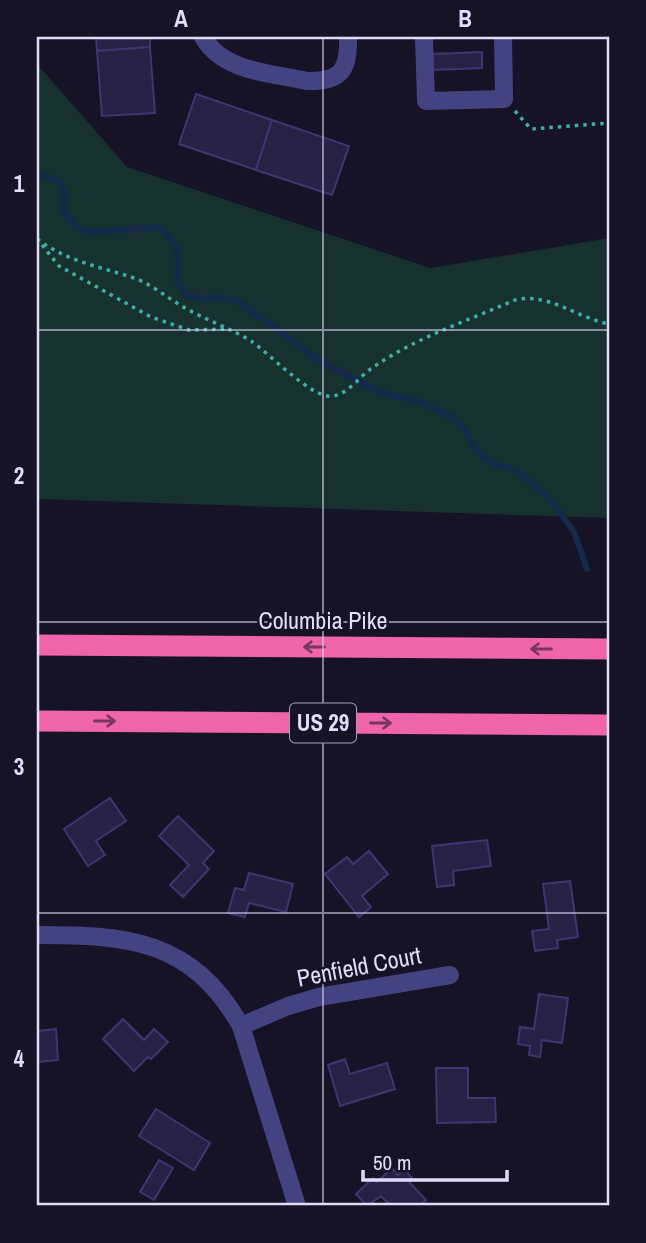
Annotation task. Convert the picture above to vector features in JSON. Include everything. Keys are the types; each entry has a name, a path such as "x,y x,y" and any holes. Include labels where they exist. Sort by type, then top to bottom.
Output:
{"highway":[{"name":"Columbia Pike","path":"38,645 609,649"},
{"name":"US 29","path":"37,721 609,724"}],"street":[{"path":"203,37 219,56 236,65 319,82 339,74 346,66 348,37"},
{"path":"425,37 426,101 504,99 502,37"},
{"path":"37,935 100,935 154,946 213,985 240,1026 298,1206"},
{"name":"Penfield Court","path":"240,1026 288,1006 319,997 450,975"}],"path":[{"path":"504,99 531,129 609,123"},
{"path":"38,240 60,266 151,317 189,330 231,329"},
{"path":"38,240 73,260 136,279 202,318 231,329 267,353 292,376 323,395 342,393 371,369 405,348 515,299 529,296 547,300 609,324"}],"green space":[{"path":"37,64 127,167 430,268 609,238 609,518 37,499"}],"building":[{"path":"96,37 150,37 150,47 97,51"},
{"path":"150,47 155,113 102,116 97,51"},
{"path":"482,52 482,68 432,70 432,54"},
{"path":"196,94 272,120 256,170 179,144"},
{"path":"272,120 349,146 332,195 256,170"},
{"path":"110,798 126,821 96,841 105,855 88,866 64,829"},
{"path":"178,816 214,851 203,863 209,869 183,897 170,885 189,865 159,836"},
{"path":"487,840 491,866 453,871 454,885 437,887 432,846"},
{"path":"369,851 388,874 362,896 371,907 359,917 325,874 347,857 353,864"},
{"path":"249,873 293,884 286,912 249,903 245,917 228,913 235,888 244,890"},
{"path":"570,881 578,937 557,940 558,948 535,951 532,931 549,929 543,884"},
{"path":"539,994 568,998 562,1043 542,1040 540,1057 529,1055 530,1046 518,1044 520,1027 534,1029"},
{"path":"123,1019 144,1040 154,1029 168,1042 134,1071 103,1039"},
{"path":"56,1029 58,1060 37,1062 37,1031"},
{"path":"345,1059 350,1074 387,1063 395,1089 340,1106 328,1065"},
{"path":"436,1068 468,1068 468,1098 495,1098 496,1122 437,1123"},
{"path":"156,1109 210,1143 194,1170 139,1136"},
{"path":"159,1160 173,1168 154,1200 140,1192"},
{"path":"392,1168 398,1175 404,1169 413,1179 409,1182 426,1200 420,1206 391,1206 381,1196 367,1206 356,1194 373,1178 377,1182"}],"waterway":[{"path":"37,177 43,175 59,182 65,195 64,212 78,229 94,232 159,227 175,245 178,257 177,281 187,295 202,299 222,297 241,303 317,359 379,392 421,402 452,417 465,430 477,452 496,465 516,470 552,501 574,532 587,569"}]}
